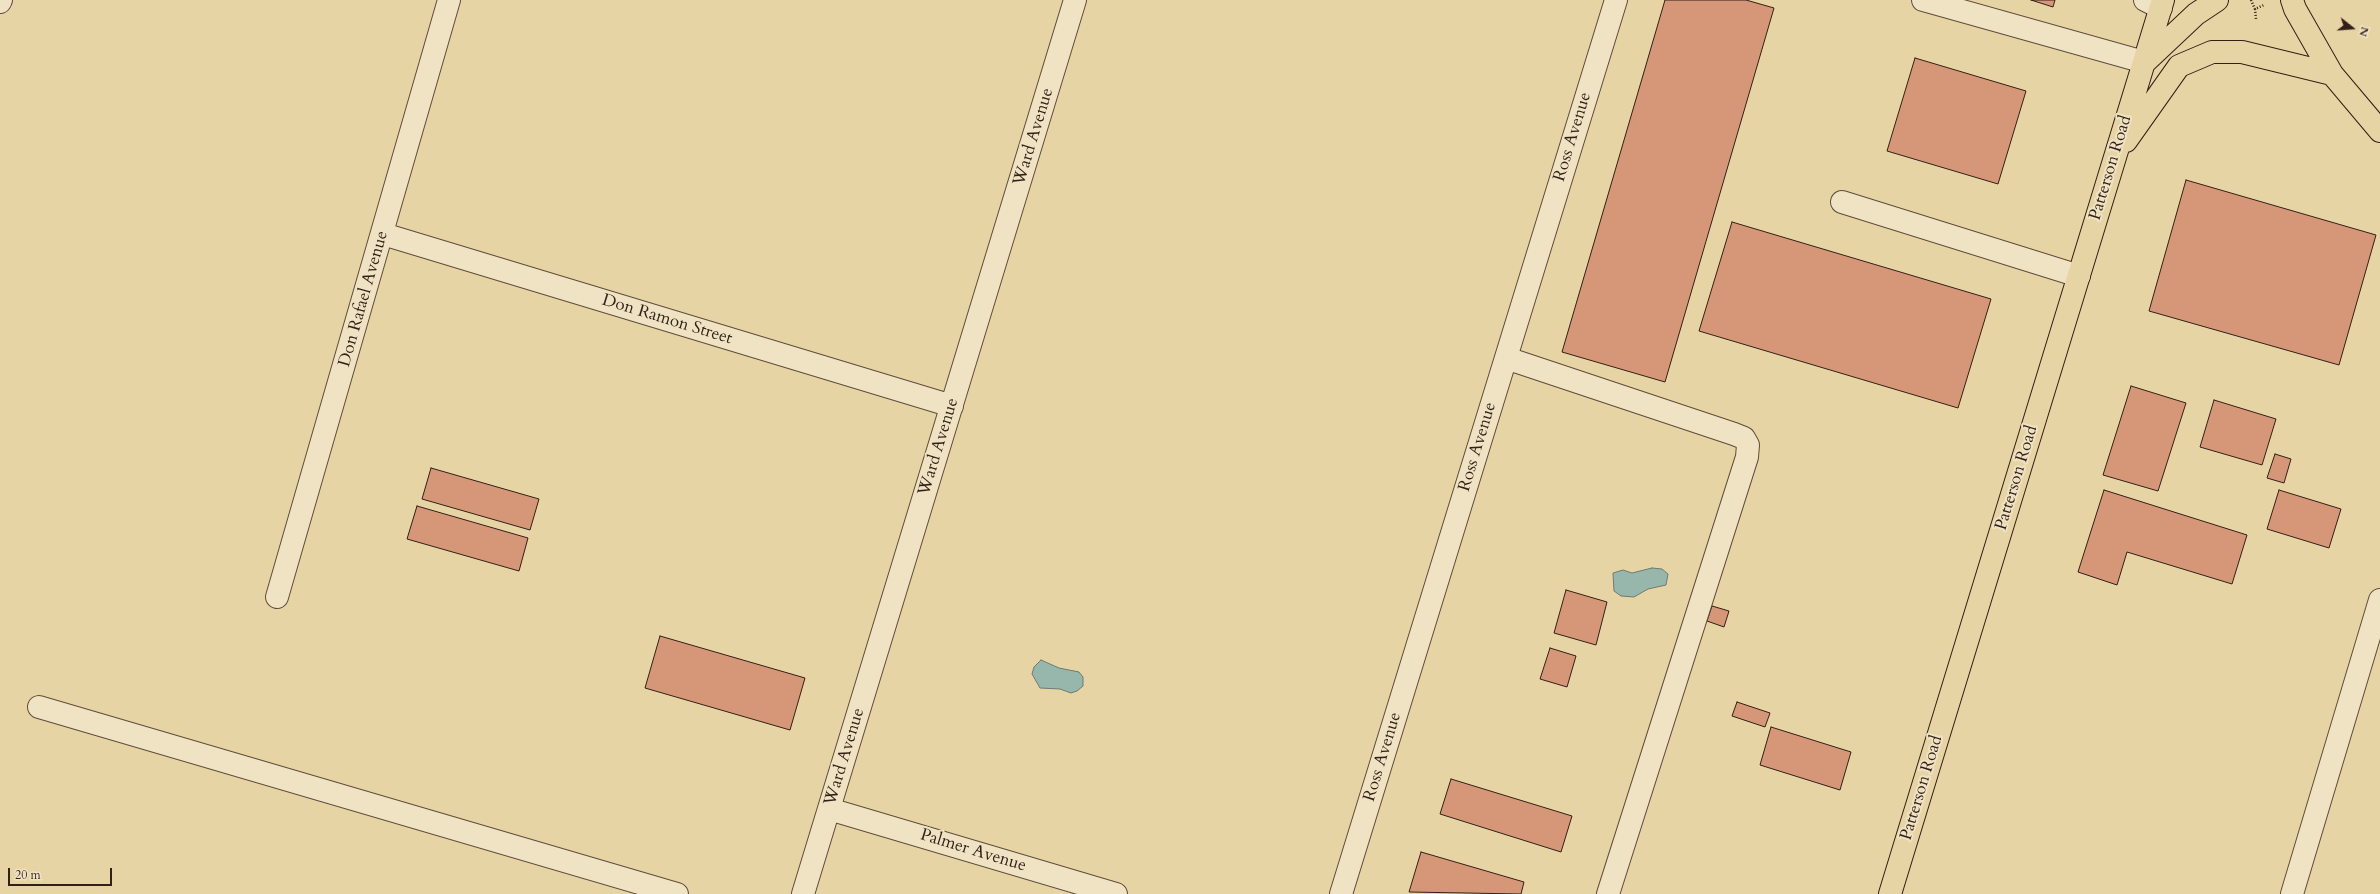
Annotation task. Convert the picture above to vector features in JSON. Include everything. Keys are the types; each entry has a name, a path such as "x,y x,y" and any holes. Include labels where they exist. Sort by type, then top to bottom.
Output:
{"main road":[{"path":"2144,62 2196,14 2217,0"},
{"path":"2292,0 2294,9 2332,74 2380,131"},
{"name":"Patterson Road","path":"1890,894 2144,62 2156,3"},
{"path":"2115,156 2179,66 2212,52 2242,52 2332,74"}],"street":[{"name":"Don Rafael Avenue","path":"278,597 449,0"},
{"name":"Ward Avenue","path":"803,894 1076,0"},
{"name":"Ross Avenue","path":"1341,894 1616,0"},
{"path":"1923,0 2144,62"},
{"path":"1842,202 2079,276"},
{"name":"Don Ramon Street","path":"383,234 952,406"},
{"path":"1506,358 1734,434 1744,438 1748,445 1747,457 1608,894"},
{"path":"2292,894 2380,600"},
{"path":"39,707 677,894"},
{"name":"Palmer Avenue","path":"829,809 1081,889 1116,894"}],"path":[{"path":"2251,0 2255,9 2256,19"},
{"path":"2255,9 2267,3"}],"water":[{"path":"1652,568 1662,569 1668,574 1666,585 1648,589 1634,597 1621,596 1614,591 1613,573 1623,570 1632,573"},
{"path":"1041,660 1059,668 1079,672 1083,677 1083,686 1077,691 1071,693 1060,689 1040,688 1032,674 1034,667"}],"building":[{"path":"1665,0 1746,0 1774,8 1665,382 1562,352"},
{"path":"2031,0 2055,0 2053,7"},
{"path":"1915,58 2026,91 1998,184 1887,151"},
{"path":"2186,180 2376,235 2339,365 2149,311"},
{"path":"1732,222 1991,299 1958,408 1699,331"},
{"path":"2131,386 2186,403 2158,491 2103,475"},
{"path":"2214,400 2276,419 2262,465 2200,447"},
{"path":"2275,454 2291,459 2284,483 2267,478"},
{"path":"431,468 539,499 530,530 422,499"},
{"path":"2104,490 2247,535 2232,584 2127,552 2117,585 2078,572"},
{"path":"2279,490 2341,509 2329,548 2267,529"},
{"path":"417,506 528,538 519,571 407,539"},
{"path":"1566,590 1607,602 1596,645 1554,633"},
{"path":"1712,606 1729,611 1724,627 1707,621"},
{"path":"660,636 805,678 790,730 645,688"},
{"path":"1550,648 1576,656 1567,687 1540,679"},
{"path":"1737,702 1770,713 1765,727 1732,716"},
{"path":"1771,727 1851,752 1840,790 1760,765"},
{"path":"1451,779 1572,816 1561,852 1440,814"},
{"path":"1421,852 1524,882 1521,894 1409,892"}]}
